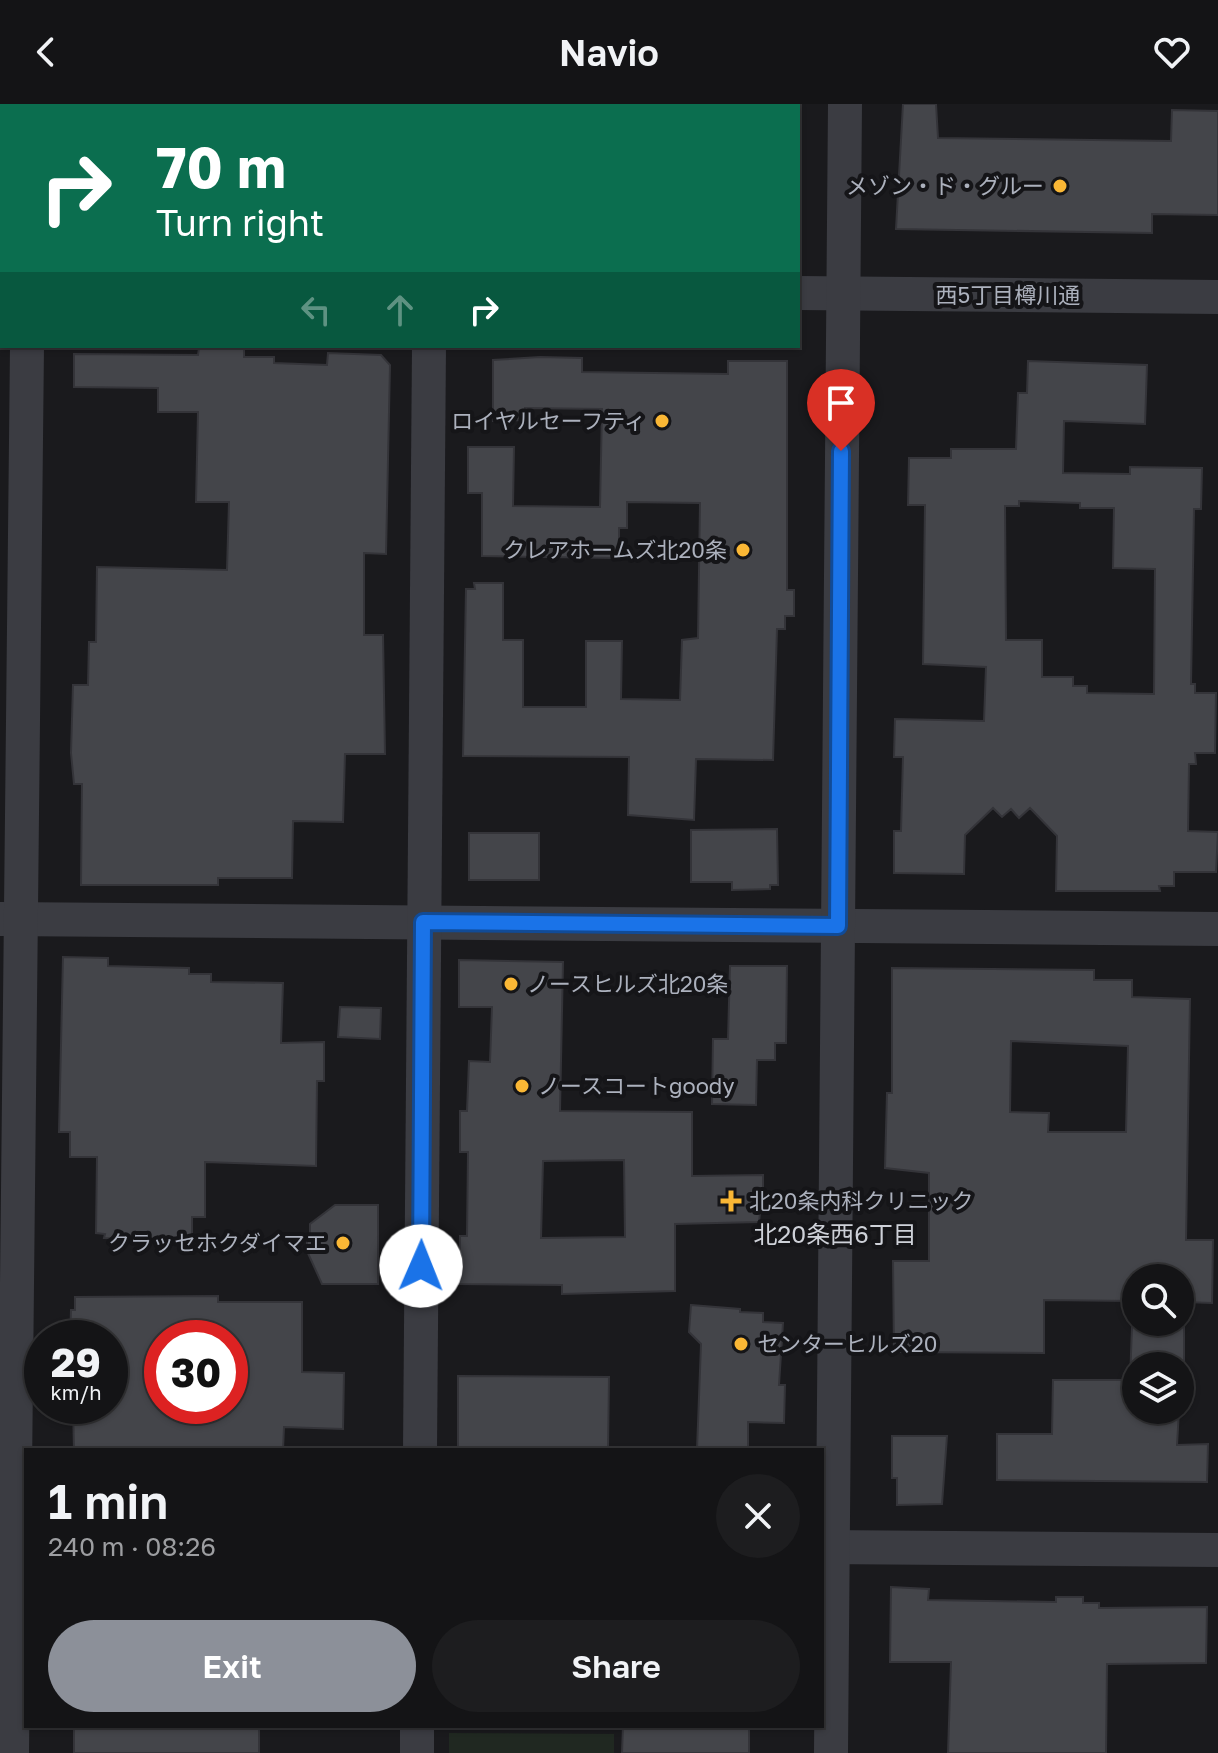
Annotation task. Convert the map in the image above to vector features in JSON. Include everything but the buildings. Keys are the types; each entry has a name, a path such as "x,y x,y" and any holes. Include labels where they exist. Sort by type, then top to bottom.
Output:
{"street":[{"path":"831,1753 827,1547 838,926 845,104"},
{"name":"西5丁目樽川通","path":"800,293 1218,297"},
{"path":"12,1753 12,919 27,348"},
{"path":"420,1448 429,348"},
{"path":"12,919 1218,929"},
{"path":"827,1547 1218,1550"},
{"path":"417,1728 417,1753"}],"shaded area":[{"path":"449,1733 614,1734 614,1753 449,1753"}],"place":[{"name":"メゾン・ド・グルー","path":"1060,186"},
{"name":"ロイヤルセーフティ","path":"662,421"},
{"name":"クレアホームズ北20条","path":"743,550"},
{"name":"ノースヒルズ北20条","path":"511,984"},
{"name":"ノースコートgoody","path":"522,1086"},
{"name":"北20条内科クリニック","path":"731,1201"},
{"name":"クラッセホクダイマエ","path":"343,1243"},
{"name":"センターヒルズ20","path":"741,1344"}],"district":[{"name":"北20条西6丁目","path":"835,1235"}],"route":[{"path":"421,1266 423,922 838,926 841,451"}]}
